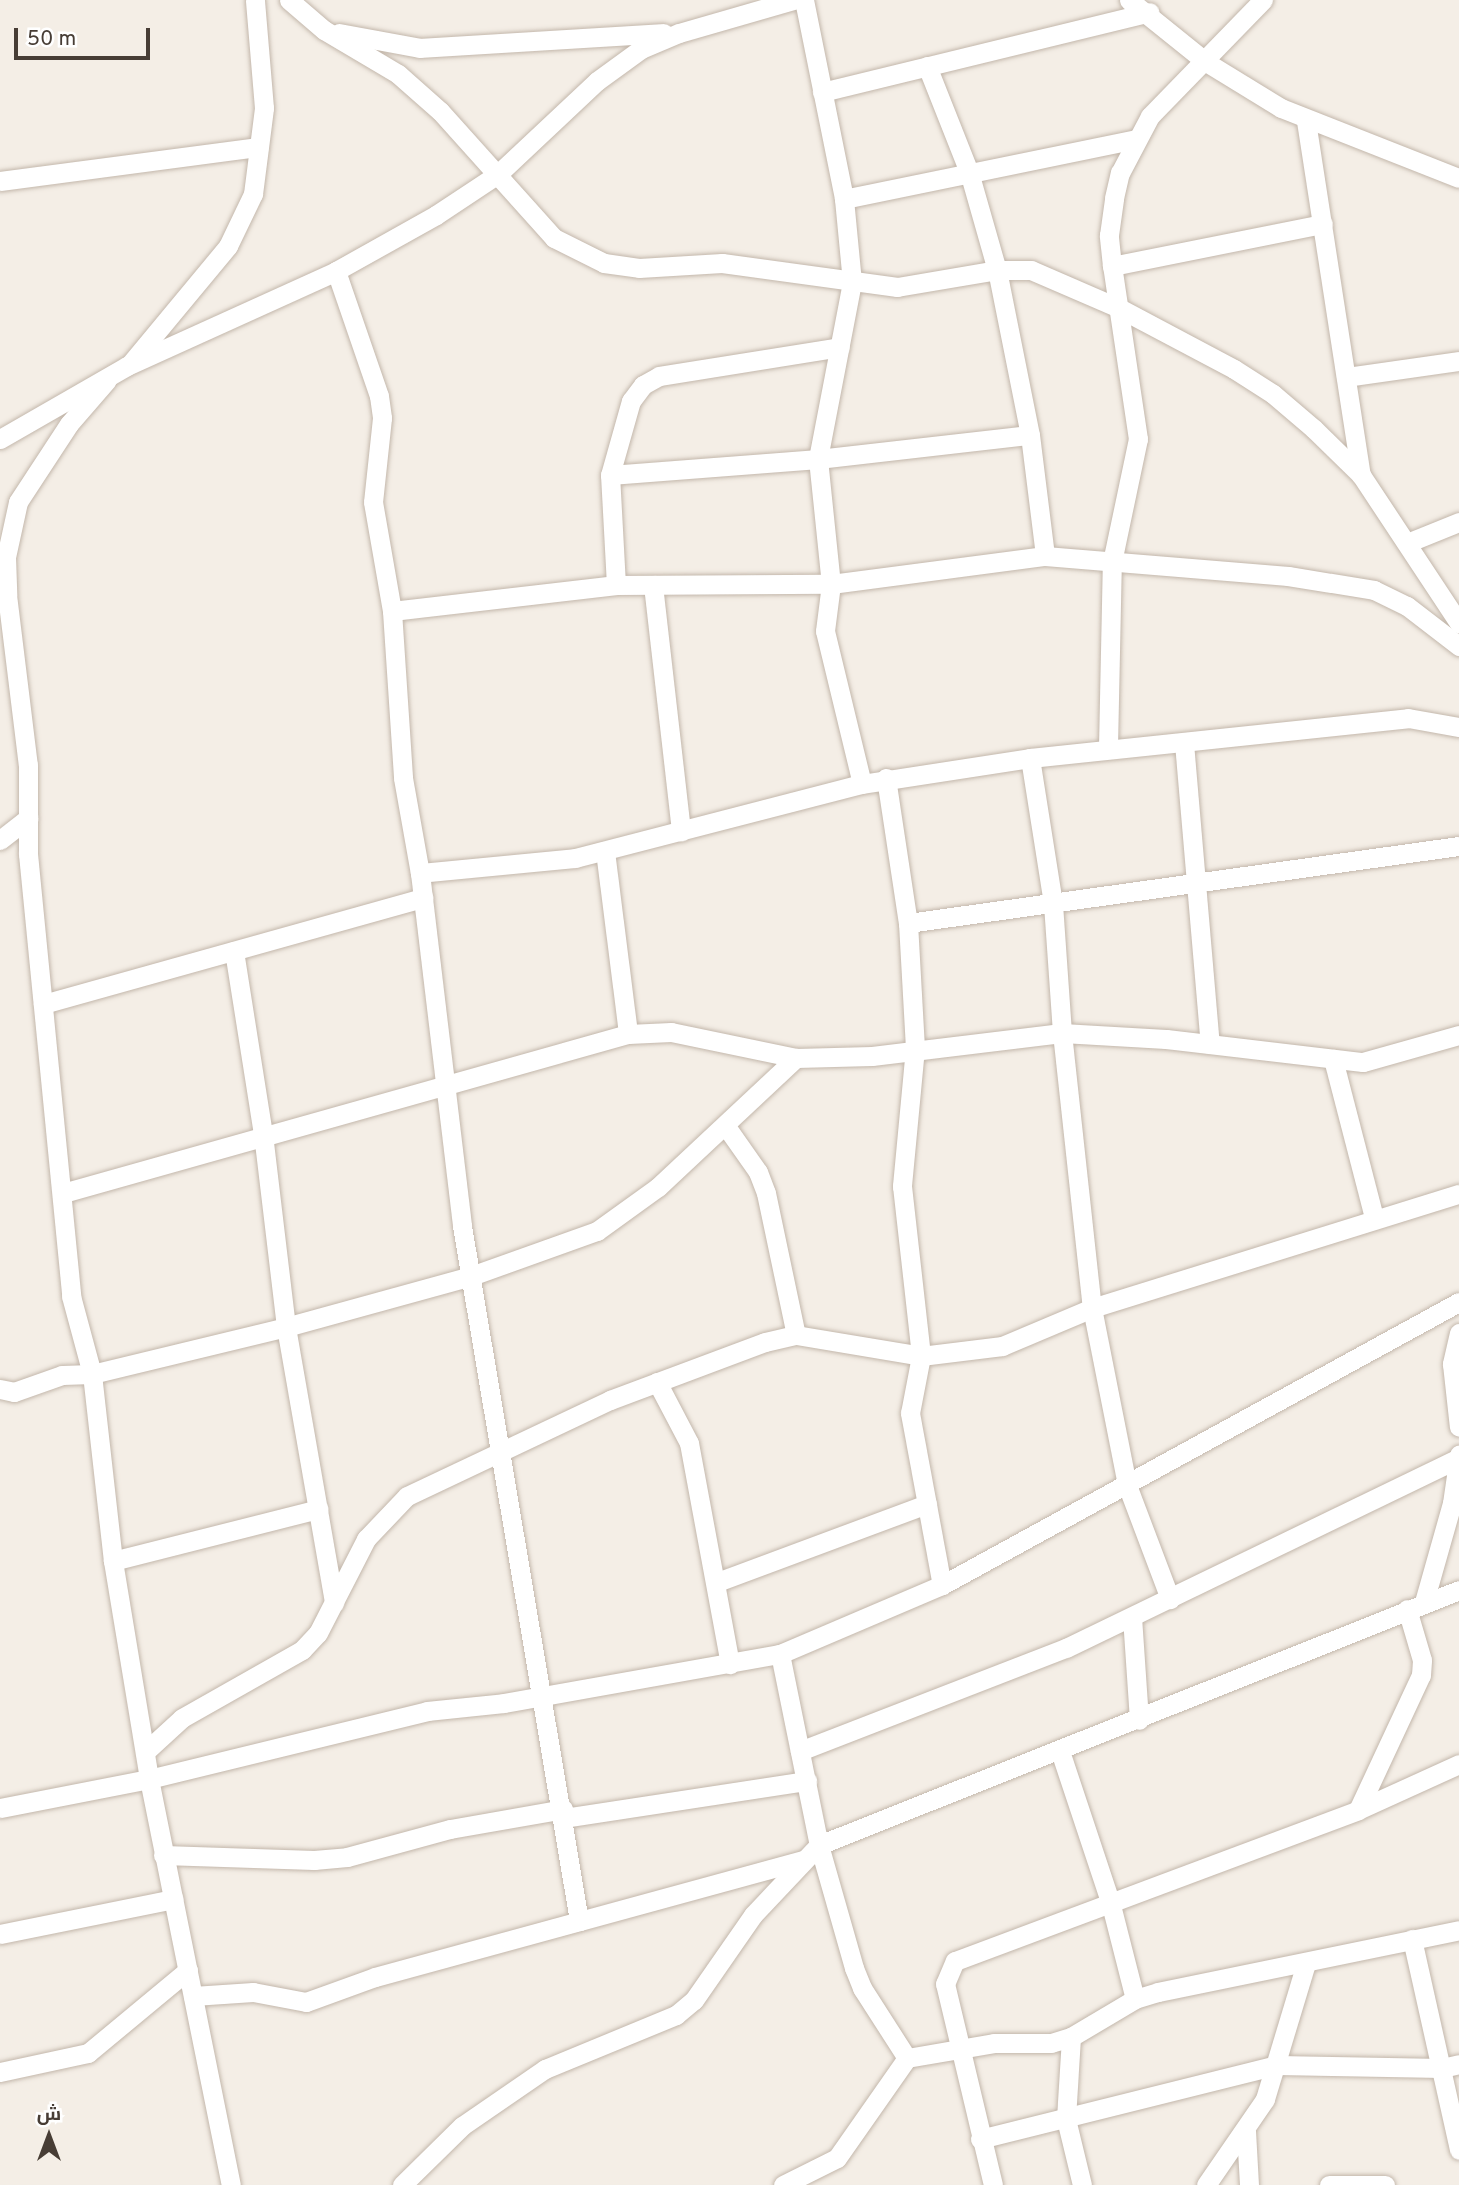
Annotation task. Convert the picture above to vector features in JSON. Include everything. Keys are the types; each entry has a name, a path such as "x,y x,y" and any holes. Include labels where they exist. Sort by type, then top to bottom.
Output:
{"street":[{"path":"127,366 228,246 253,194 264,108 255,0"},
{"path":"289,0 324,30 398,74 440,111 554,238 604,263 639,268 722,263 897,286 997,270 1031,270 1119,308 1273,394 1361,475 1459,623"},
{"path":"0,439 107,380 127,366 336,271 498,174 597,81 641,49 736,8 793,0"},
{"path":"804,0 844,199 852,282 818,459 831,584 825,631 862,784"},
{"path":"1129,0 1149,12 1206,62 1306,121 1459,178"},
{"path":"1108,747 1112,562 1138,439 1112,266 1109,235 1114,198 1137,139 1164,99 1206,62 1264,0"},
{"path":"822,92 1149,12"},
{"path":"324,30 421,48 679,33"},
{"path":"927,66 969,172 997,270 1030,435 1045,556"},
{"path":"1306,121 1361,475"},
{"path":"844,199 1137,139"},
{"path":"0,181 259,147"},
{"path":"1112,266 1322,224"},
{"path":"336,271 379,396 382,418 373,502 392,611 399,744 421,873 471,1276 540,1696 564,1813 579,1921"},
{"path":"616,585 610,475 631,401 643,385 659,376 840,347"},
{"path":"1346,377 1459,361"},
{"path":"107,380 69,424 18,502 9,532 7,595 28,765 28,818 43,1004 74,1319 92,1374 113,1561 149,1779 231,2185"},
{"path":"610,475 818,459 1030,435"},
{"path":"1407,543 1459,522"},
{"path":"392,611 616,585 831,584 1045,556 1288,576 1374,590 1408,606 1459,646"},
{"path":"653,585 681,831"},
{"path":"421,873 605,851 886,779 1108,747 1184,743 1408,718 1459,727"},
{"path":"1184,743 1210,1044"},
{"path":"1030,758 1053,904 1062,1033 1092,1308 1127,1485 1170,1599"},
{"path":"886,779 908,923 915,1048 902,1186 921,1356 910,1413 942,1586"},
{"path":"0,840 28,818"},
{"path":"908,923 1459,846"},
{"path":"605,851 628,1034"},
{"path":"43,1004 424,898"},
{"path":"234,951 263,1134 286,1327 334,1603"},
{"path":"63,1193 263,1134 628,1034 671,1032 796,1058 872,1056 915,1048 1062,1033 1210,1044 1363,1062 1458,1038"},
{"path":"0,1389 14,1392 62,1375 92,1374 286,1327 471,1276 597,1231 625,1214 796,1058"},
{"path":"1333,1059 1374,1218"},
{"path":"725,1125 758,1172 766,1193 796,1335"},
{"path":"145,1752 182,1718 302,1650 318,1633 366,1539 385,1515 407,1496 657,1382 765,1342 796,1335 921,1356 1002,1346 1092,1308 1374,1218 1459,1194"},
{"path":"0,1808 149,1779 427,1711 540,1696 780,1654 942,1586 1459,1302"},
{"path":"1459,1332 1452,1364 1459,1427"},
{"path":"657,1382 689,1443 717,1582 730,1664"},
{"path":"800,1751 1066,1648 1459,1457"},
{"path":"1358,1810 1421,1675 1422,1660 1415,1605 1452,1503 1459,1457"},
{"path":"717,1582 927,1504"},
{"path":"113,1561 318,1509"},
{"path":"402,2185 462,2126 545,2069 676,2015 694,2000 746,1925 819,1845 1060,1752 1415,1605 1459,1590"},
{"path":"1132,1617 1139,1720"},
{"path":"780,1654 819,1845 862,1988 907,2058"},
{"path":"1060,1752 1110,1901 1135,1999"},
{"path":"993,2185 956,2047 945,1984 955,1961 1358,1810 1459,1764"},
{"path":"163,1855 314,1860 347,1857 450,1829 807,1781"},
{"path":"193,1996 253,1992 306,2002 375,1977 804,1860"},
{"path":"0,1934 173,1899"},
{"path":"783,2185 837,2158 907,2058 956,2047 1051,2043 1071,2037 1135,1999 1459,1930"},
{"path":"1412,1939 1451,2066 1459,2150"},
{"path":"1206,2185 1245,2131 1277,2065 1306,1963"},
{"path":"0,2072 88,2053 188,1970"},
{"path":"1071,2037 1066,2119 1082,2185"},
{"path":"981,2138 1277,2065 1451,2066"},
{"path":"1245,2131 1249,2185"},
{"path":"1329,2185 1385,2185"}]}
